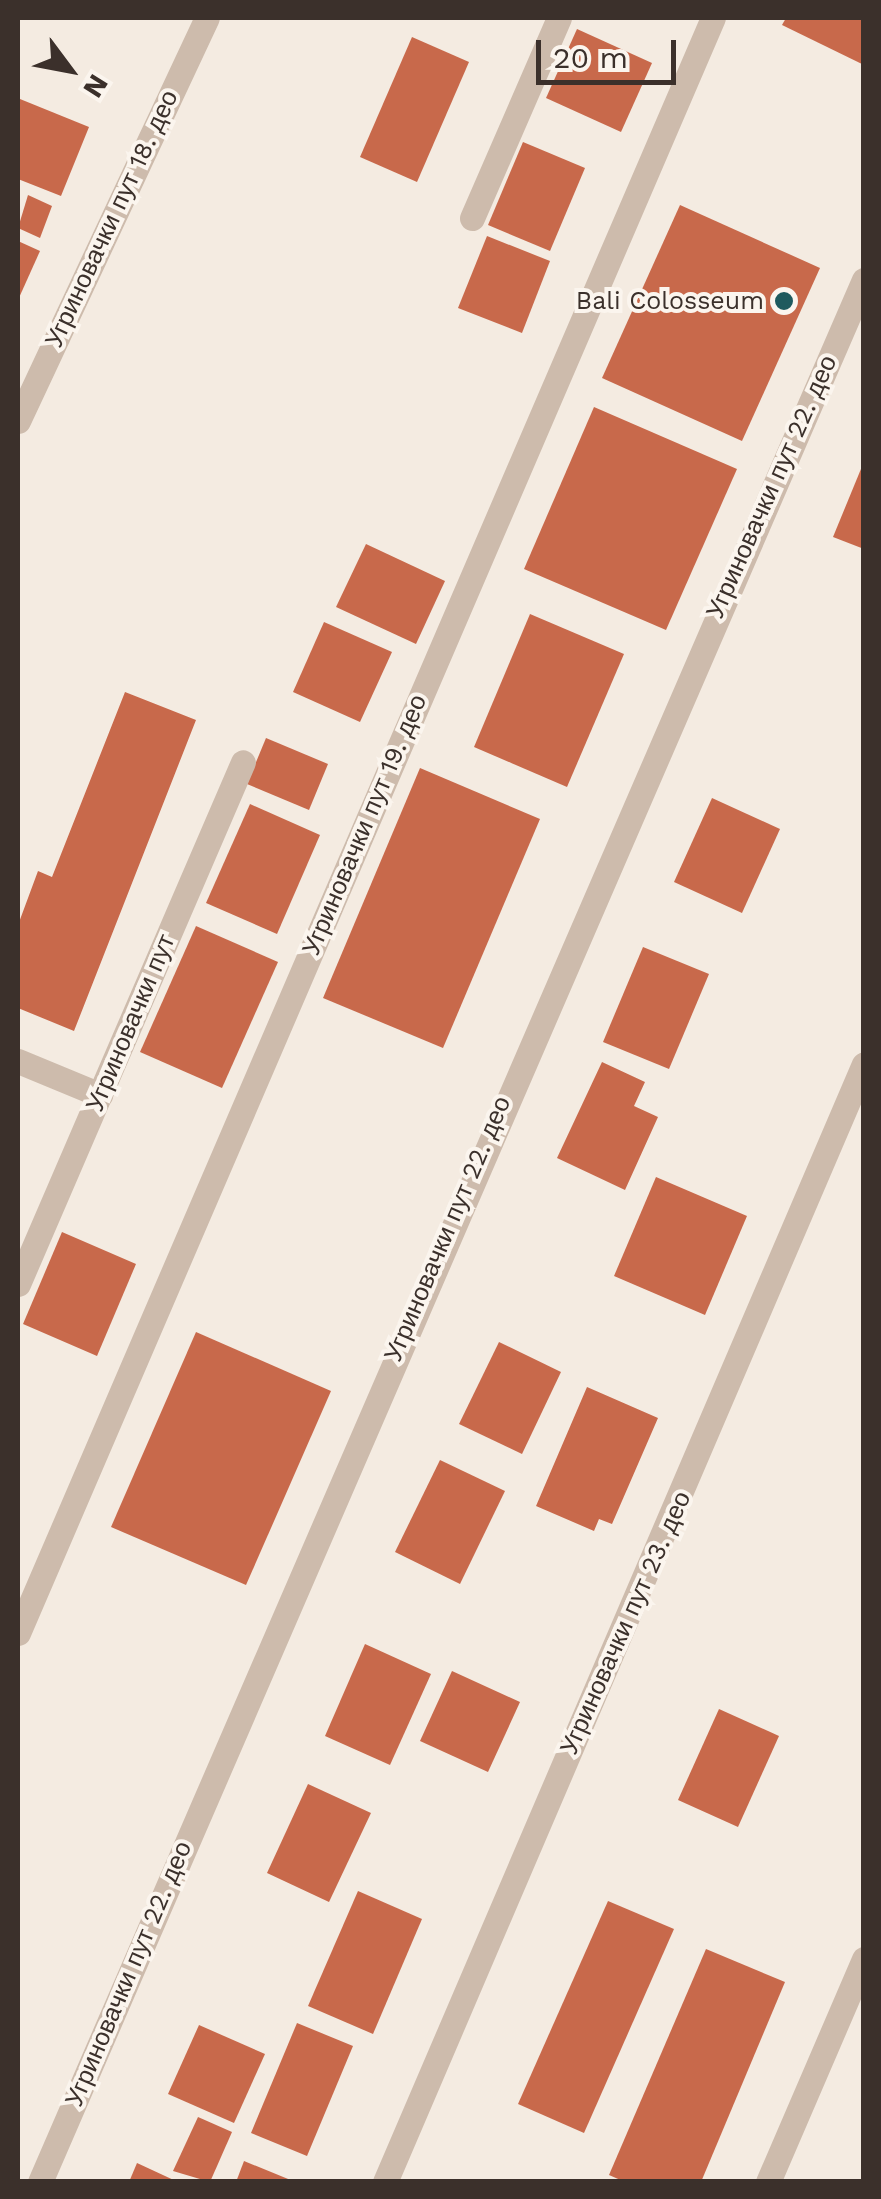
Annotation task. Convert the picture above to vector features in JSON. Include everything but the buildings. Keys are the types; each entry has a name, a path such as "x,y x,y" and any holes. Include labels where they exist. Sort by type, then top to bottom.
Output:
{"street":[{"name":"Угриновачки пут 18. део","path":"18,420 207,18"},
{"path":"472,218 559,18"},
{"name":"Угриновачки пут 19. део","path":"18,1632 713,18"},
{"name":"Угриновачки пут 22. део","path":"40,2182 864,280"},
{"name":"Угриновачки пут","path":"18,1284 243,762"},
{"path":"18,1061 100,1095"},
{"name":"Угриновачки пут 23. део","path":"386,2182 864,1064"},
{"path":"768,2182 864,1959"}],"place":[{"name":"Bali Colosseum","path":"784,301"}]}
